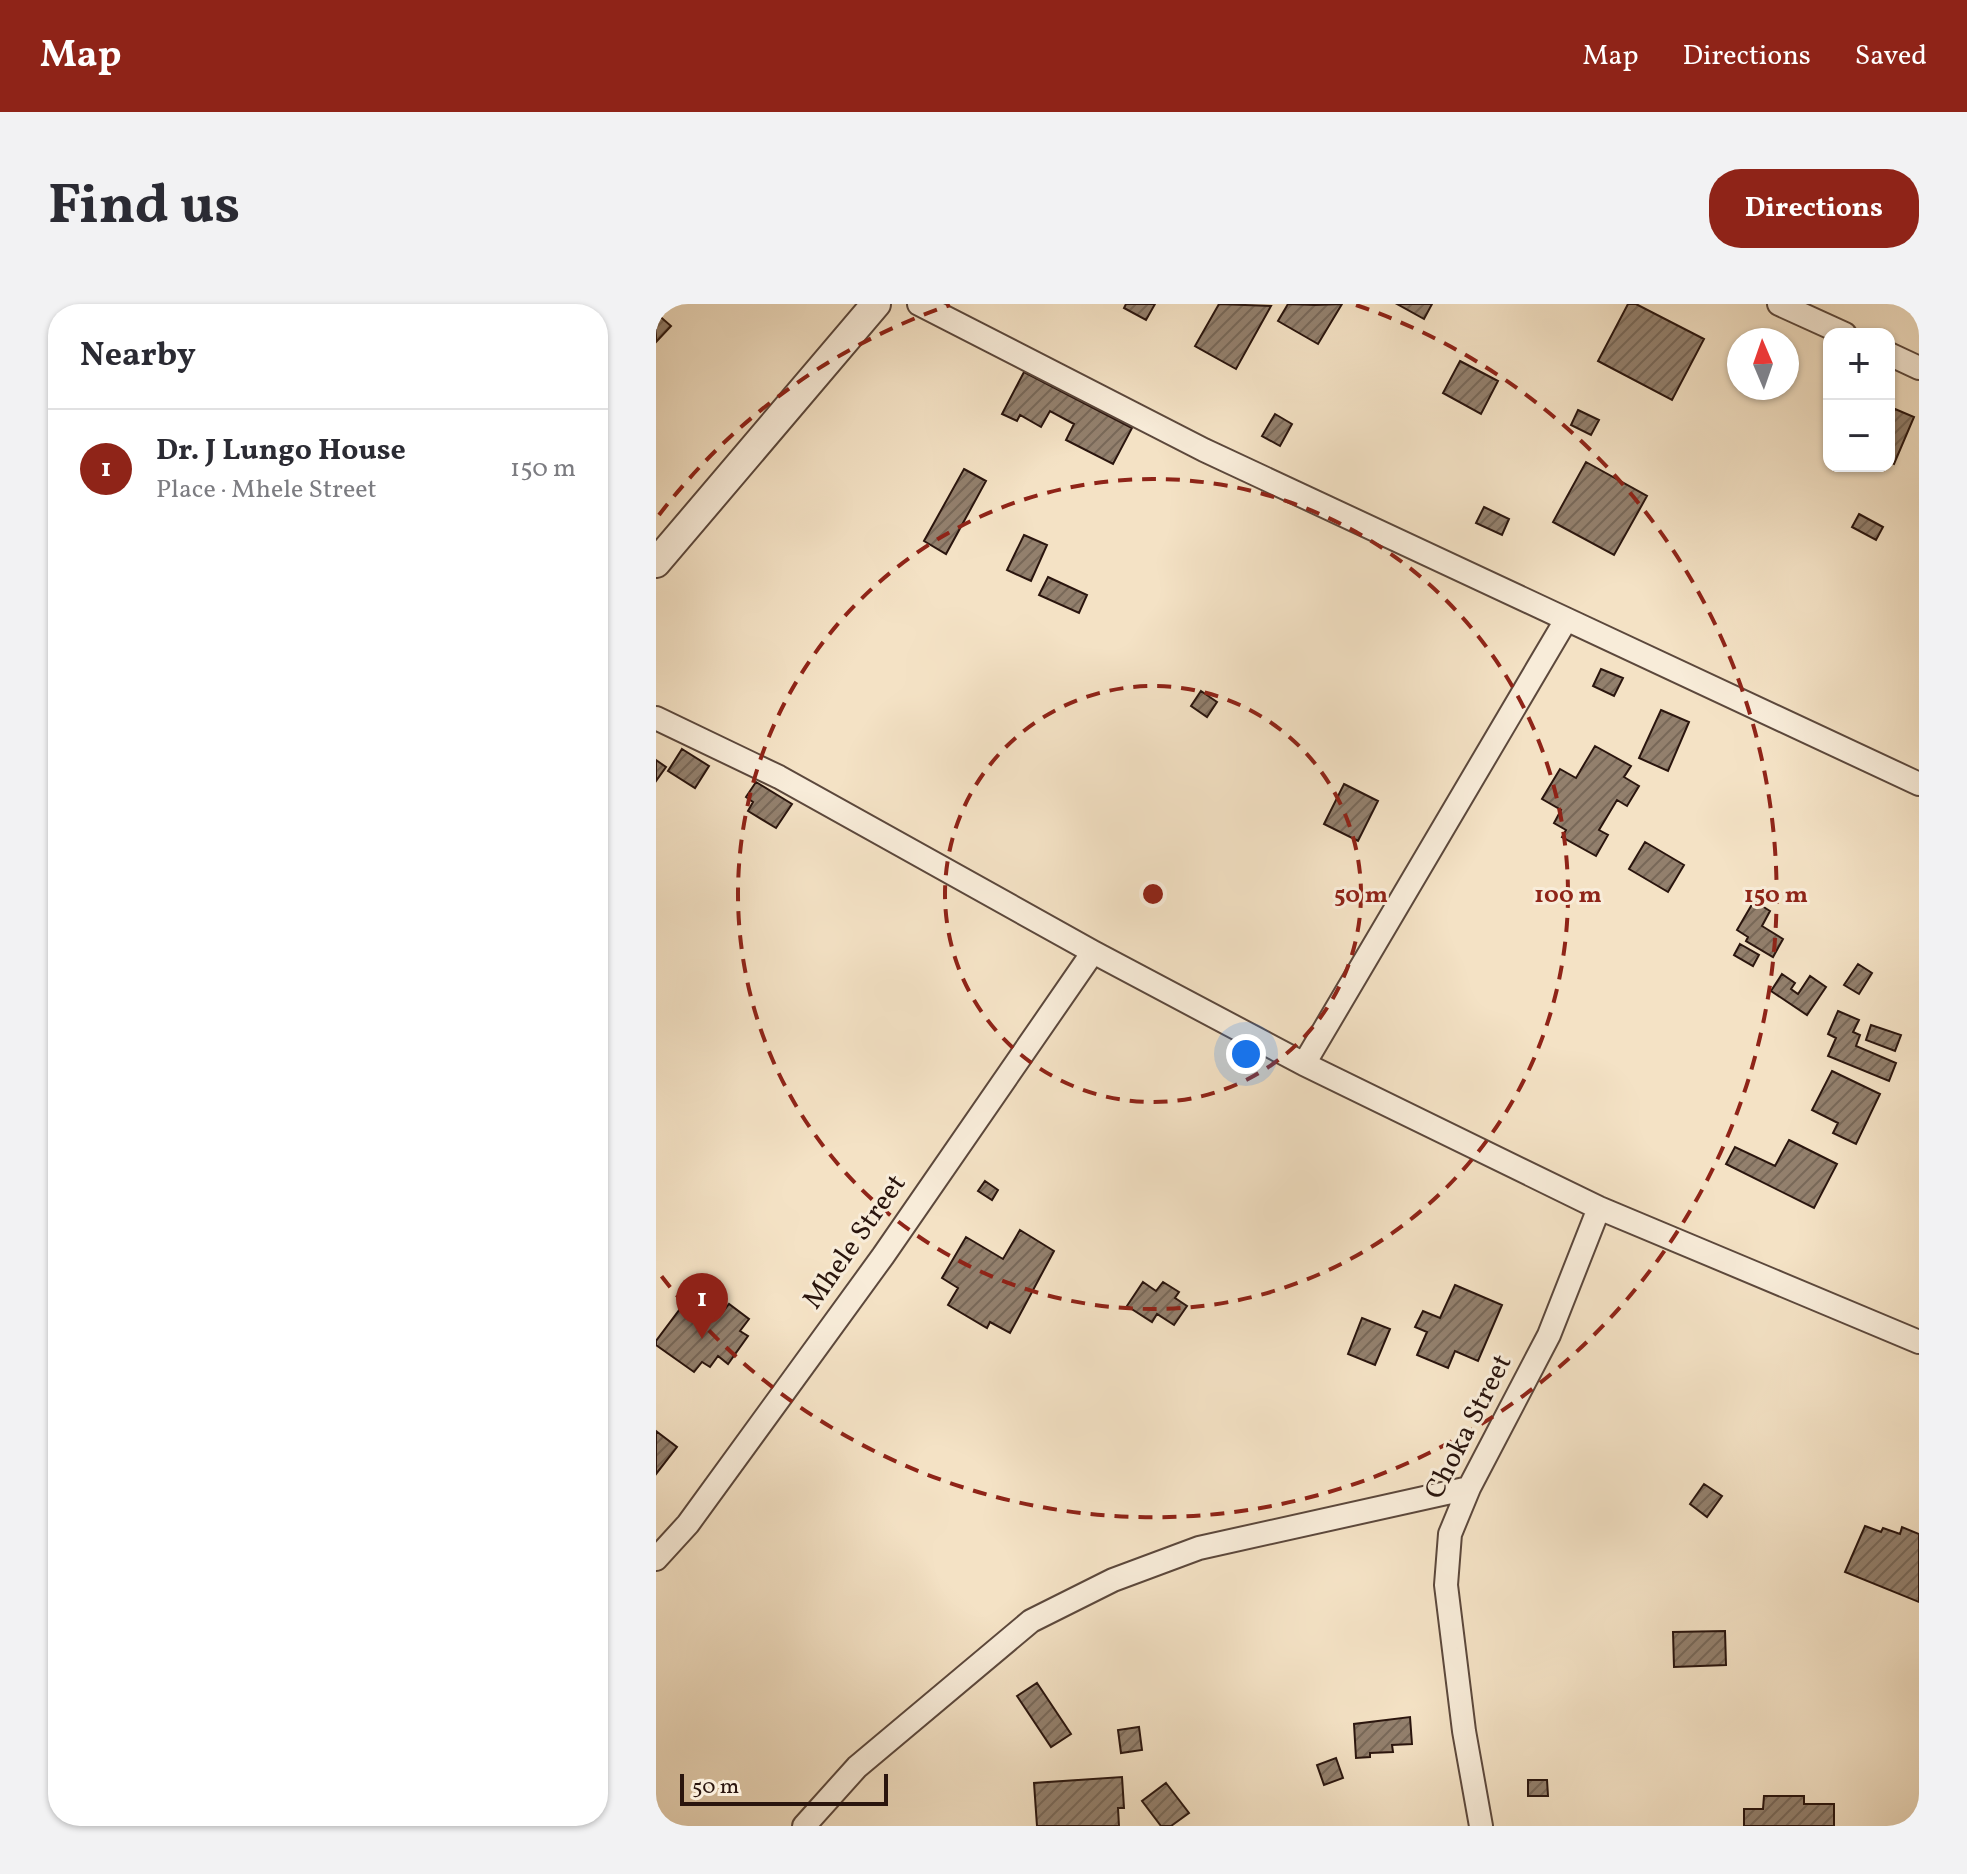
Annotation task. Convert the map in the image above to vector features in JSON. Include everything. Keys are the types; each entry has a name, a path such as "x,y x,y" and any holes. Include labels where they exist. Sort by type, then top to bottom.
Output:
{"street":[{"path":"656,563 876,304"},
{"path":"919,304 1204,450 1919,784"},
{"path":"1779,304 1832,328"},
{"path":"1895,357 1919,368"},
{"path":"1304,1064 1566,620"},
{"path":"656,718 793,785 1093,952 1304,1064 1599,1208 1919,1342"},
{"name":"Mhele Street","path":"656,1559 688,1524 883,1256 1093,952"},
{"name":"Choka Street","path":"1481,1826 1464,1731 1446,1585 1450,1534 1469,1488 1549,1335 1599,1208"},
{"path":"804,1826 857,1767 1031,1621 1113,1580 1199,1548 1469,1488"}],"building":[{"path":"1126,304 1155,304 1146,320 1124,308"},
{"path":"1219,304 1271,306 1236,369 1195,346"},
{"path":"1288,304 1342,304 1318,344 1278,321"},
{"path":"1397,304 1432,304 1424,319"},
{"path":"1628,304 1636,304 1704,339 1672,400 1598,361"},
{"path":"656,313 671,326 656,342"},
{"path":"1460,361 1498,381 1481,414 1443,393"},
{"path":"1024,372 1132,428 1113,464 1066,440 1074,424 1050,411 1041,427 1020,415 1017,421 1002,414"},
{"path":"1895,409 1914,417 1895,462"},
{"path":"1578,410 1599,420 1591,435 1571,425"},
{"path":"1275,414 1292,424 1280,446 1262,436"},
{"path":"1586,462 1647,496 1614,555 1553,522"},
{"path":"964,469 986,481 946,554 924,541"},
{"path":"1484,507 1509,519 1502,535 1476,523"},
{"path":"1859,514 1883,527 1876,540 1852,527"},
{"path":"1024,535 1047,545 1031,581 1007,570"},
{"path":"1048,577 1087,595 1079,613 1039,595"},
{"path":"1601,669 1623,678 1614,696 1593,686"},
{"path":"1201,691 1217,702 1207,717 1191,706"},
{"path":"1661,710 1689,722 1668,771 1639,758"},
{"path":"1595,746 1631,766 1624,777 1639,786 1627,806 1617,800 1599,830 1608,835 1596,856 1562,837 1566,830 1554,823 1561,810 1542,799 1560,769 1576,778"},
{"path":"682,749 709,766 695,788 668,771"},
{"path":"656,760 666,767 656,781"},
{"path":"756,782 792,804 776,828 748,811 753,802 746,797"},
{"path":"1344,784 1378,801 1358,841 1324,824"},
{"path":"1645,842 1684,865 1668,892 1629,869"},
{"path":"1754,901 1770,911 1762,926 1783,939 1773,957 1746,941 1748,937 1737,930"},
{"path":"1740,944 1759,955 1753,966 1734,955"},
{"path":"1858,964 1872,973 1859,994 1844,985"},
{"path":"1782,974 1795,983 1791,989 1798,994 1810,976 1826,987 1807,1015 1771,991"},
{"path":"1838,1011 1859,1020 1853,1032 1860,1035 1856,1046 1896,1063 1889,1081 1828,1056 1836,1038 1828,1034"},
{"path":"1871,1025 1901,1035 1895,1051 1866,1040"},
{"path":"1832,1071 1880,1094 1856,1144 1833,1133 1838,1123 1812,1110"},
{"path":"1789,1140 1837,1164 1814,1208 1726,1164 1735,1147 1775,1166"},
{"path":"985,1181 998,1190 992,1200 978,1191"},
{"path":"1020,1230 1054,1251 1010,1333 990,1322 987,1328 948,1305 958,1288 942,1278 966,1237 1003,1259"},
{"path":"1143,1282 1156,1291 1163,1282 1179,1292 1175,1298 1187,1306 1174,1325 1157,1314 1152,1322 1127,1306"},
{"path":"1455,1285 1502,1305 1478,1361 1455,1351 1448,1368 1417,1355 1427,1332 1415,1327 1423,1311 1440,1318"},
{"path":"708,1303 722,1313 729,1304 749,1319 740,1331 748,1336 728,1364 718,1356 710,1367 702,1362 694,1372 656,1345 656,1341 683,1305 698,1316"},
{"path":"1362,1318 1390,1329 1375,1365 1348,1354"},
{"path":"656,1431 677,1447 656,1474"},
{"path":"1704,1484 1722,1496 1707,1517 1690,1504"},
{"path":"1865,1526 1900,1534 1902,1527 1919,1534 1919,1602 1845,1572"},
{"path":"1725,1631 1726,1665 1674,1667 1673,1632"},
{"path":"1037,1683 1071,1734 1051,1747 1017,1696"},
{"path":"1410,1717 1412,1744 1392,1745 1393,1752 1370,1753 1370,1757 1356,1758 1354,1724"},
{"path":"1139,1727 1142,1750 1121,1753 1118,1730"},
{"path":"1336,1758 1343,1778 1324,1785 1317,1765"},
{"path":"1122,1777 1124,1808 1118,1808 1119,1826 1037,1826 1034,1783"},
{"path":"1528,1780 1547,1780 1548,1796 1528,1796"},
{"path":"1166,1783 1189,1813 1171,1826 1161,1826 1142,1801"},
{"path":"1764,1796 1804,1796 1804,1804 1834,1804 1834,1826 1744,1826 1744,1809 1763,1809"}],"place":[{"name":"Dr. J Lungo House","path":"702,1339"}]}
